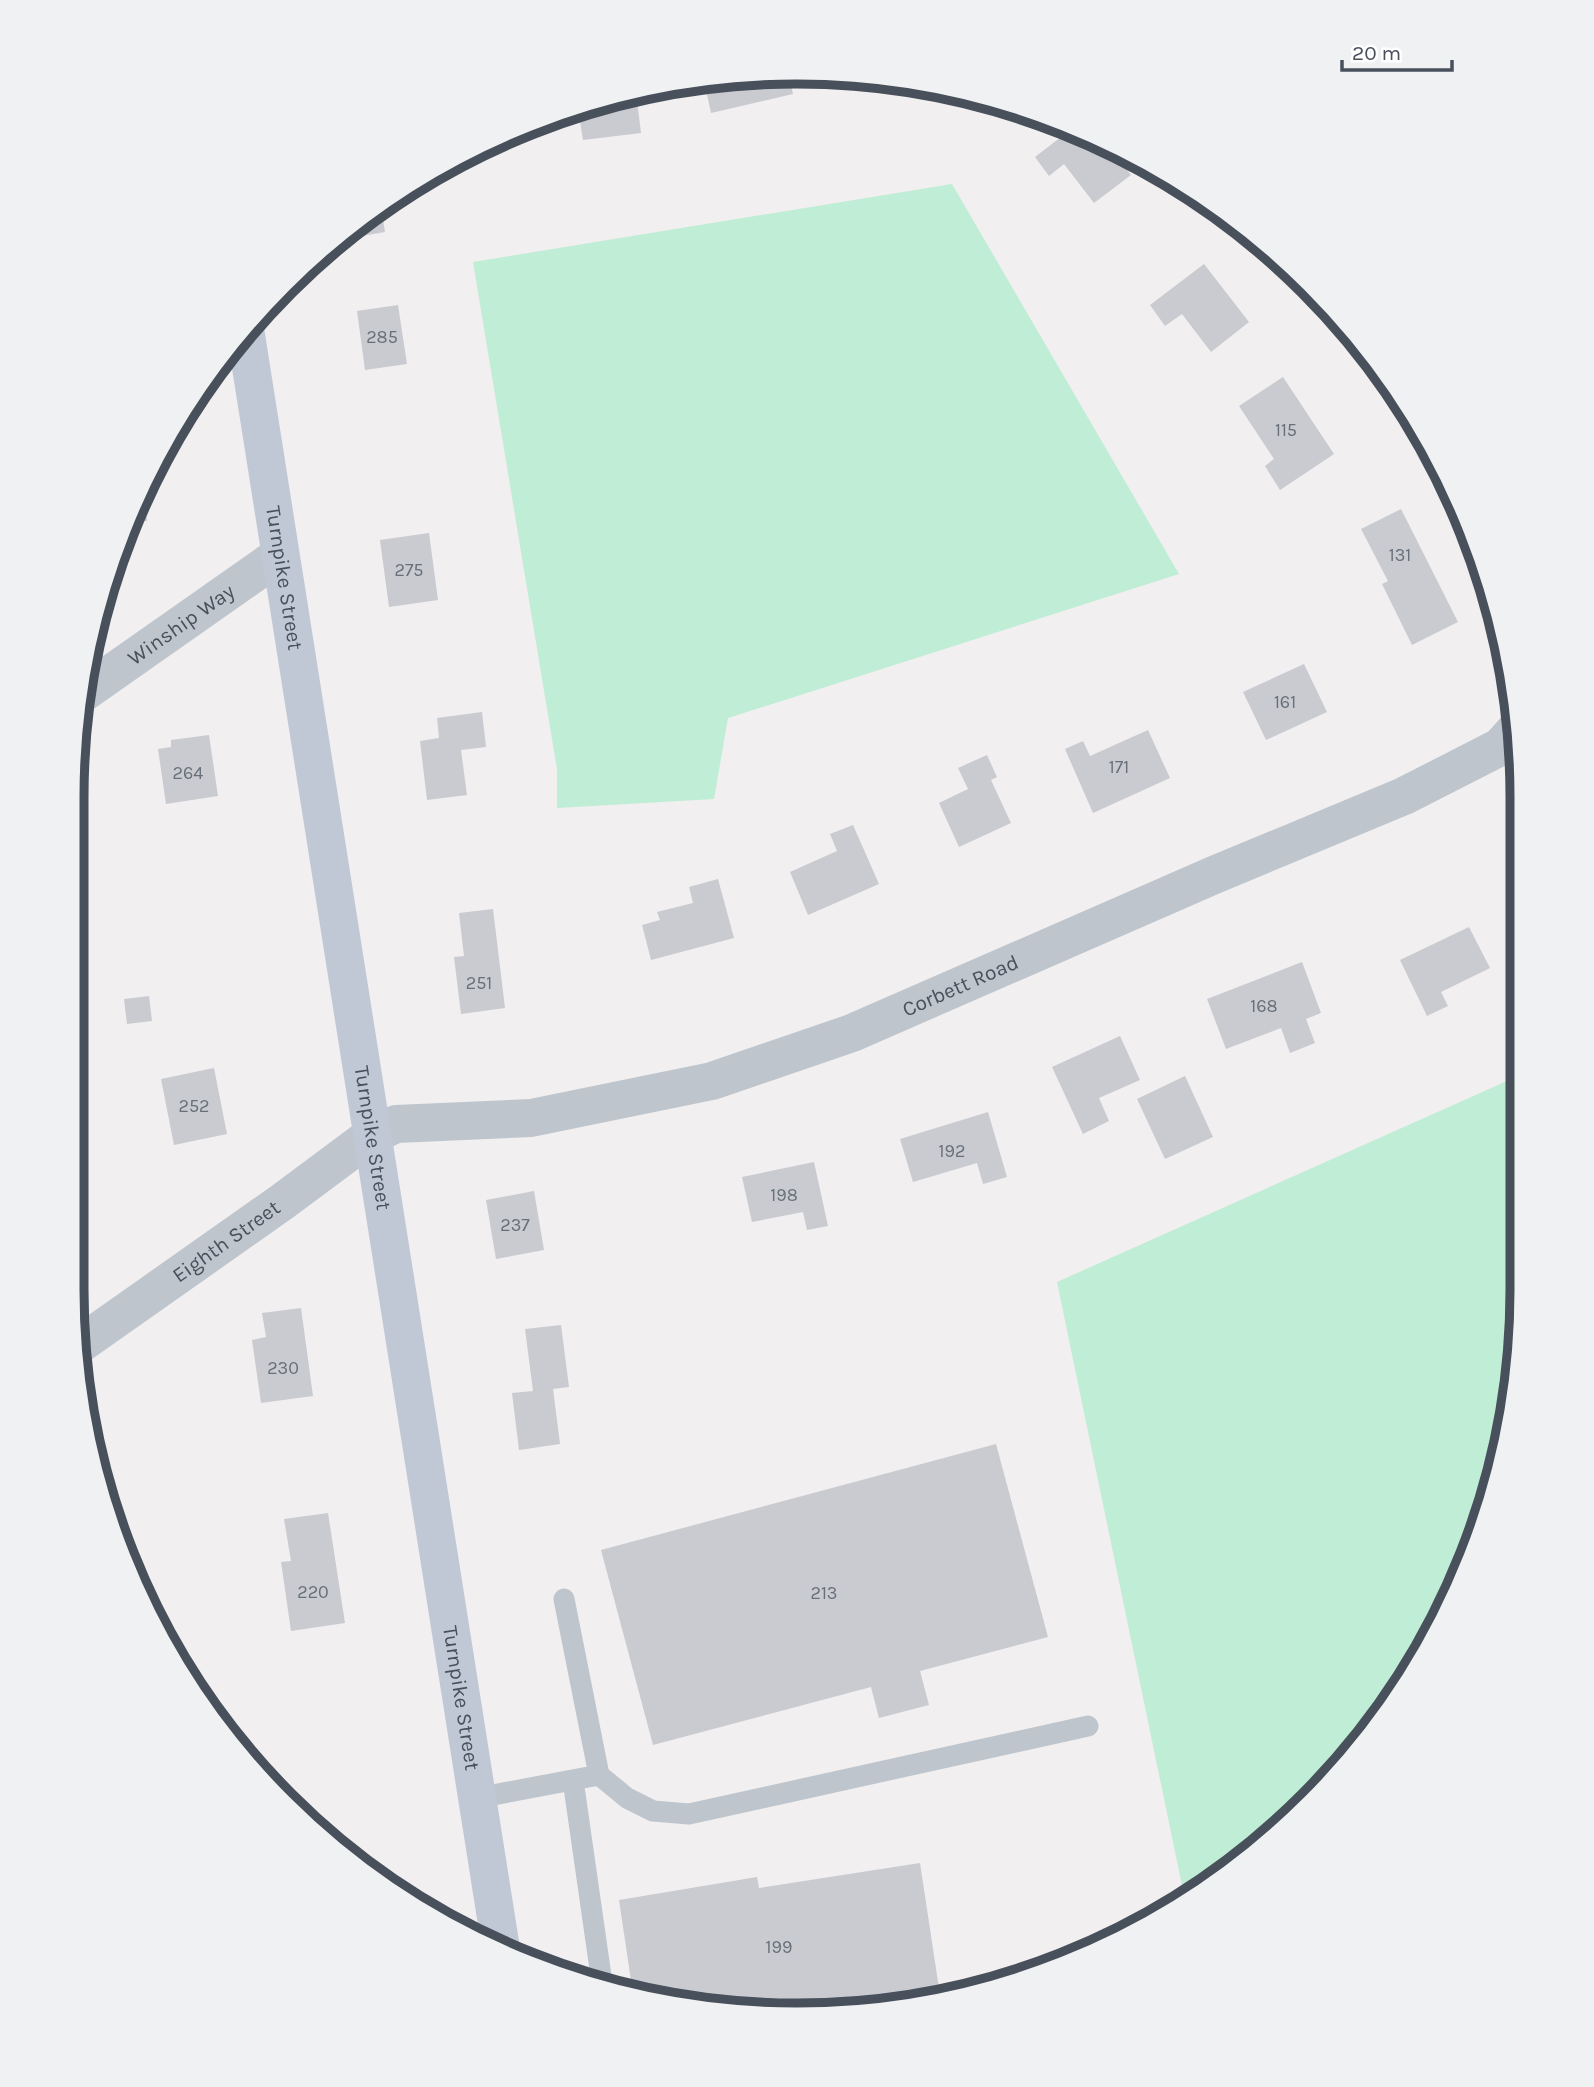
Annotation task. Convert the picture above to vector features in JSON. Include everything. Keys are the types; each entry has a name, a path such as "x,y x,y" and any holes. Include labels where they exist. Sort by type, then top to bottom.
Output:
{"street":[{"name":"Turnpike Street","path":"247,343 499,1937"},
{"name":"Winship Way","path":"93,686 280,555"},
{"name":"Corbett Road","path":"372,1135 396,1124 531,1118 712,1081 852,1033 1227,869 1405,796 1500,747 1507,739"},
{"name":"Eighth Street","path":"86,1340 372,1135"}],"lane":[{"path":"564,1599 599,1775 627,1798 653,1811 689,1814 1088,1726"},
{"path":"477,1798 599,1775"},
{"path":"573,1780 601,1975"}],"green space":[{"path":"952,184 1179,574 728,718 714,799 557,808 557,769 473,262"},
{"path":"1510,1080 1510,1290 1504,1383 1486,1475 1456,1563 1414,1647 1390,1686 1333,1760 1267,1826 1231,1856 1183,1889 1057,1282"}],"building":[{"path":"791,84 793,94 711,113 706,90"},
{"path":"637,103 641,133 583,140 580,118"},
{"path":"1063,135 1122,163 1131,175 1094,203 1064,164 1049,176 1035,157"},
{"path":"383,217 385,232 356,237"},
{"path":"1204,264 1249,322 1211,352 1182,314 1165,326 1150,305"},
{"path":"398,305 407,364 365,370 357,311"},
{"path":"1283,377 1334,454 1280,490 1265,466 1274,459 1239,406"},
{"path":"146,508 147,521 139,522"},
{"path":"1401,509 1458,622 1412,645 1382,584 1388,581 1361,529"},
{"path":"429,533 438,600 389,607 380,540"},
{"path":"1304,664 1327,712 1266,740 1243,692"},
{"path":"482,712 486,747 461,750 467,795 427,800 420,741 439,738 437,718"},
{"path":"1148,730 1170,778 1093,813 1065,749 1083,741 1090,756"},
{"path":"209,735 218,796 166,804 158,749 171,747 171,740"},
{"path":"987,755 997,777 991,780 1011,823 959,847 939,803 968,789 958,768"},
{"path":"853,825 879,884 808,915 790,872 837,851 830,834"},
{"path":"718,879 734,938 651,960 642,925 660,920 657,912 693,903 689,887"},
{"path":"493,909 505,1008 461,1014 454,957 464,956 459,913"},
{"path":"1469,927 1490,968 1441,992 1448,1006 1427,1016 1400,960"},
{"path":"1302,962 1321,1013 1306,1019 1315,1043 1290,1053 1281,1028 1226,1049 1207,999"},
{"path":"149,996 152,1021 127,1024 124,999"},
{"path":"1120,1036 1140,1080 1099,1098 1109,1121 1083,1134 1052,1067"},
{"path":"214,1068 227,1134 174,1145 161,1079"},
{"path":"1185,1076 1213,1137 1165,1159 1137,1099"},
{"path":"988,1112 1007,1177 983,1184 977,1163 913,1182 900,1139"},
{"path":"814,1162 828,1226 807,1230 803,1212 752,1222 742,1177"},
{"path":"534,1191 544,1250 496,1259 486,1200"},
{"path":"301,1308 313,1396 261,1403 252,1340 266,1337 262,1313"},
{"path":"561,1325 569,1387 553,1389 560,1444 519,1450 512,1393 533,1391 525,1329"},
{"path":"996,1444 1048,1637 920,1671 929,1705 879,1718 871,1687 653,1745 601,1550"},
{"path":"328,1513 345,1623 291,1631 281,1562 291,1561 284,1519"},
{"path":"920,1863 939,1988 890,1997 797,2003 704,1997 631,1983 619,1900 757,1877 759,1888"}]}
